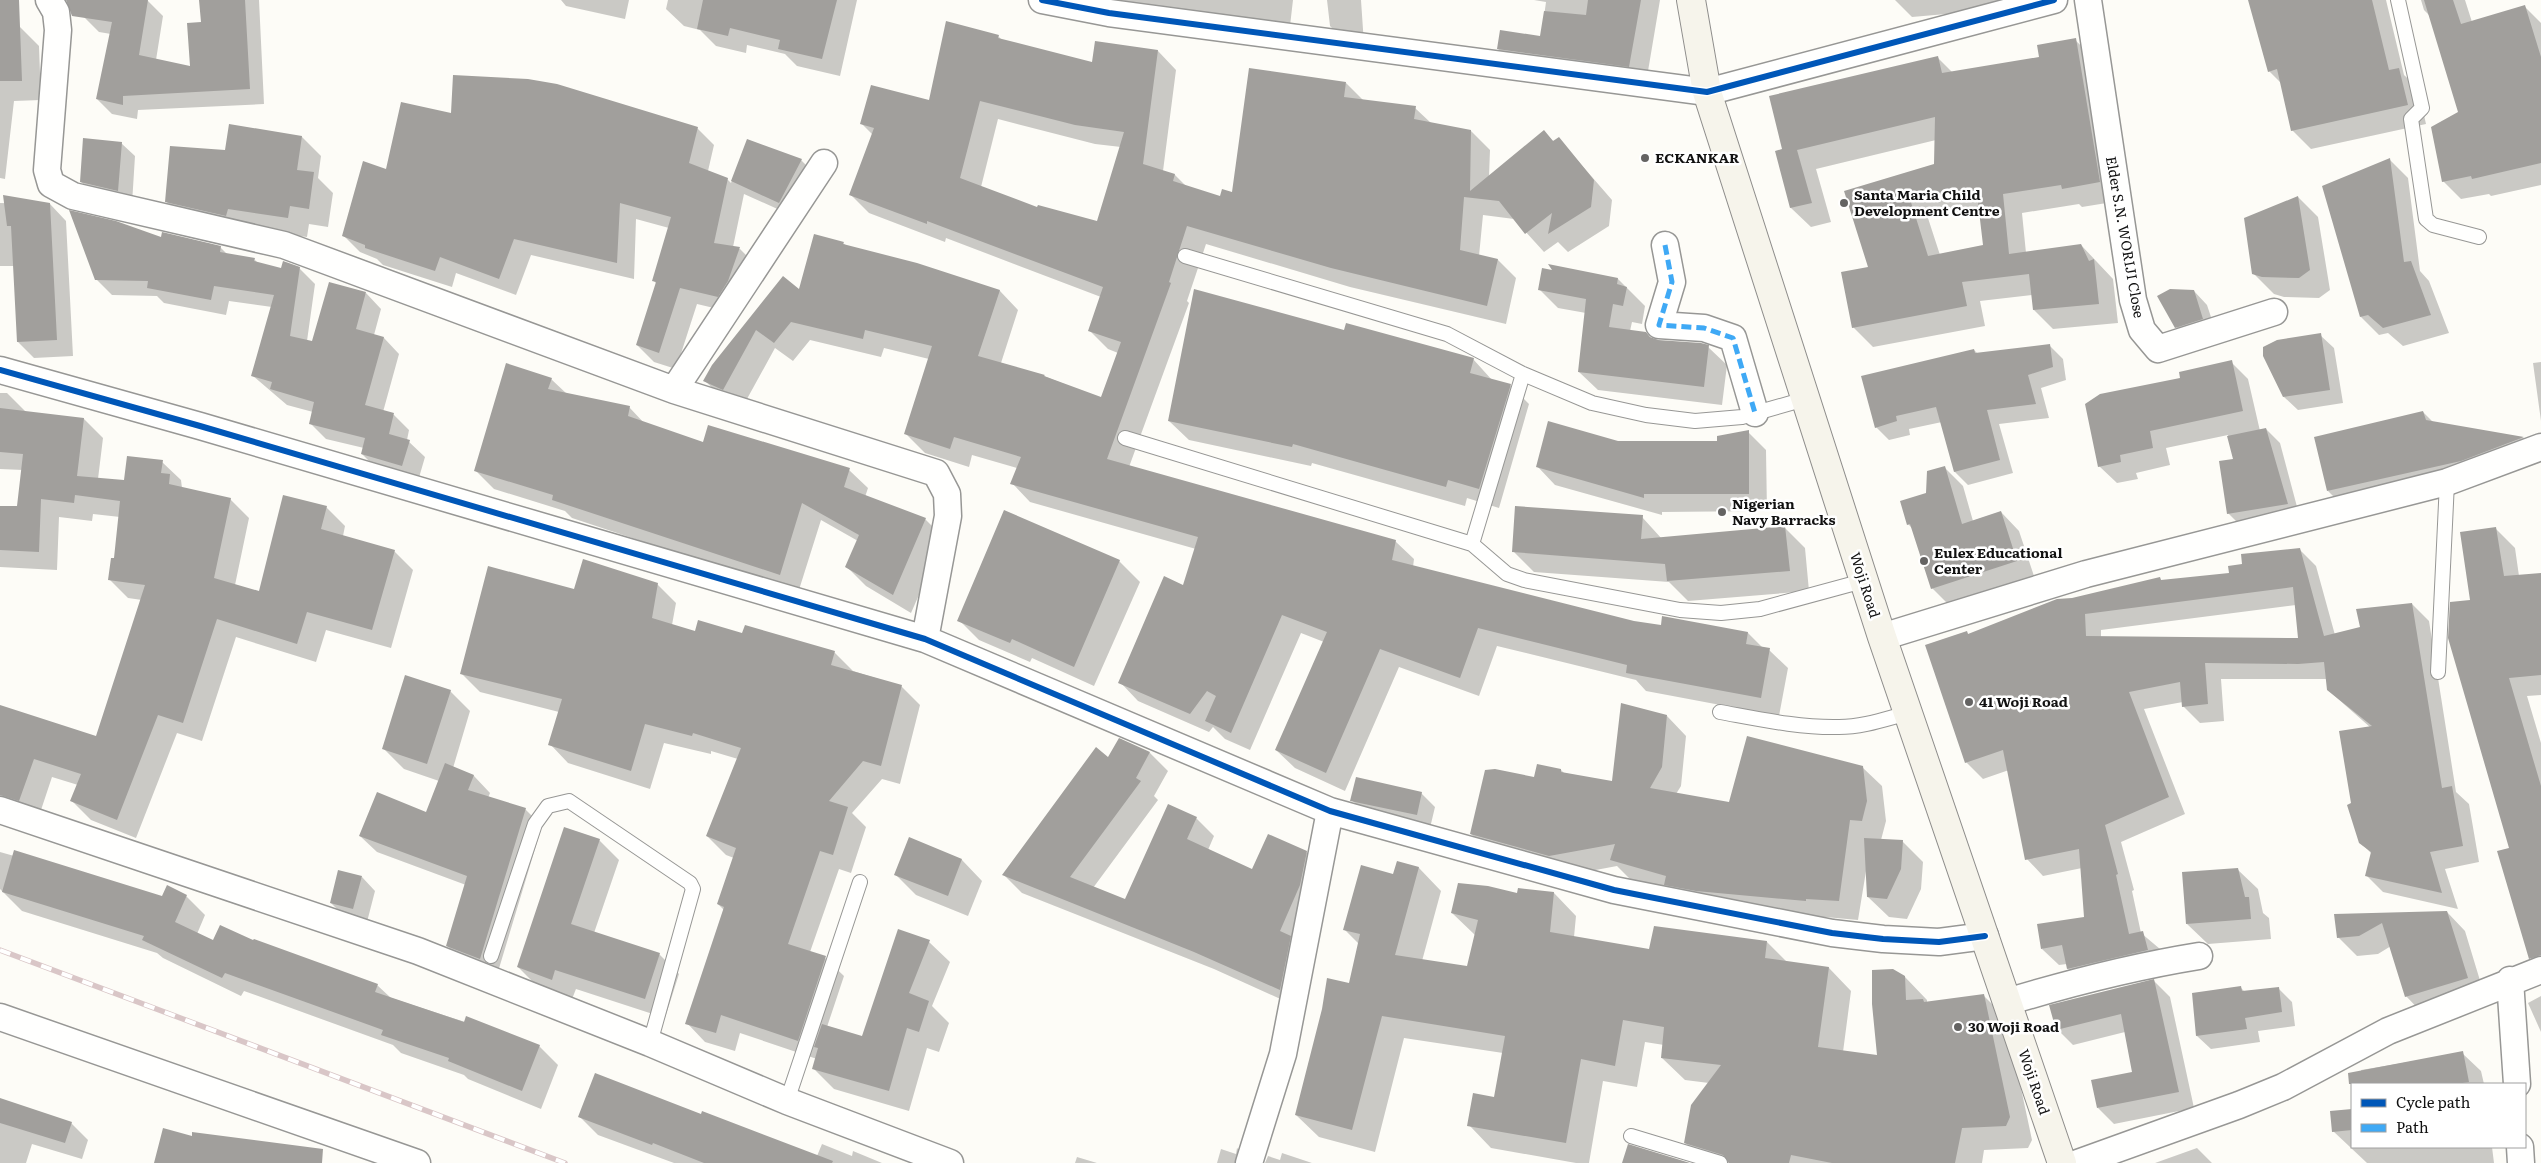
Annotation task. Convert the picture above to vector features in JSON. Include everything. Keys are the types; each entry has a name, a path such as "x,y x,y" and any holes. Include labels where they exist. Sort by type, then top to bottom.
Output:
{"main road":[{"name":"Woji Road","path":"1691,0 1707,92 1882,637 2062,1163"}],"street":[{"path":"49,0 56,12 58,30 47,170 51,184 73,196 284,246 674,390 936,473 948,494 948,516 925,640"},
{"path":"1042,0 1109,13 1707,92 2054,0"},
{"name":"Elder S.N. WORIJI Close","path":"2088,0 2133,300 2142,330 2158,349 2274,312"},
{"path":"674,390 824,163"},
{"path":"1665,245 1672,282 1659,325 1704,328 1733,338 1755,413"},
{"path":"0,370 209,429 925,640 1330,811 1614,890 1832,933 1883,939 1940,942 1985,936"},
{"path":"1882,637 2086,574 2447,482 2541,447"},
{"path":"0,810 418,951 650,1043 787,1101 950,1163"},
{"path":"1249,1163 1283,1054 1330,811"},
{"path":"2007,1002 2119,970 2199,956"},
{"path":"2078,1163 2239,1105 2283,1086 2374,1038 2510,980 2541,970"},
{"path":"2510,980 2517,1083"},
{"path":"0,1017 418,1163"},
{"path":"2520,1148 2521,1163"}],"lane":[{"path":"2398,0 2422,108 2411,119 2426,218 2433,225 2479,237"},
{"path":"1185,256 1447,334 1523,374 1592,403 1646,415 1695,421 1755,413 1805,399"},
{"path":"1472,544 1523,374"},
{"path":"1126,438 1472,544 1507,574 1524,580 1680,610 1720,613 1760,609 1864,581"},
{"path":"2438,672 2447,482"},
{"path":"1720,712 1800,725 1840,727 1866,724 1908,713"},
{"path":"491,956 535,824 548,806 568,800 690,883 693,889 650,1043"},
{"path":"787,1101 860,882"},
{"path":"1631,1136 1720,1163"}],"building":[{"path":"0,0 19,0 22,81 0,81"},
{"path":"66,0 148,0 139,55 190,66 187,23 201,22 199,0 245,0 250,89 123,96 123,105 96,99 112,22 72,16"},
{"path":"703,0 837,0 822,59 778,49 780,40 730,28 728,36 697,29"},
{"path":"1588,0 1641,0 1629,67 1497,49 1500,30 1540,36 1544,11 1586,15"},
{"path":"2248,0 2372,0 2389,70 2399,68 2408,105 2291,131 2277,69 2268,72"},
{"path":"2424,0 2453,0 2461,24 2525,5 2541,57 2541,163 2472,179 2471,176 2442,182 2431,127 2458,112"},
{"path":"946,21 999,35 998,38 1092,62 1095,41 1158,50 1143,164 1175,174 1173,181 1220,196 1222,189 1232,192 1249,68 1346,82 1344,97 1416,106 1414,119 1471,130 1470,191 1544,130 1553,141 1559,137 1594,180 1591,207 1548,234 1552,213 1525,234 1499,201 1464,197 1460,250 1498,259 1487,306 1331,268 1187,226 1169,282 1171,283 1107,459 1396,540 1392,560 1634,621 1661,625 1662,616 1748,632 1746,644 1770,648 1761,698 1626,673 1627,665 1478,628 1460,678 1380,649 1326,773 1275,750 1327,632 1282,615 1231,733 1205,721 1216,696 1207,691 1190,714 1118,683 1164,576 1183,585 1198,537 1010,484 1021,457 954,437 950,449 904,434 932,346 865,330 863,339 791,322 774,343 756,330 723,390 703,381 712,365 783,276 799,289 814,234 844,242 843,244 917,263 1000,290 978,356 1045,375 1101,397 1121,342 1088,331 1103,287 927,221 927,224 849,195 874,128 860,124 871,85 929,100","holes":["980,101 1075,125 1124,132 1097,221 1038,205 1037,207 960,178"]},
{"path":"2076,38 2100,182 2062,189 2061,185 2003,194 2009,254 2081,244 2089,261 2094,259 2099,304 2033,310 2029,274 1962,282 1967,306 1852,328 1841,272 1868,267 1844,191 1934,164 1935,117 1797,150 1812,203 1790,208 1775,151 1782,149 1769,96 1938,56 1942,73 2039,57 2037,45","holes":["1977,194 1983,245 1928,256 1909,196"]},
{"path":"453,75 528,79 557,84 698,127 689,163 728,178 714,243 740,247 728,281 718,297 680,288 659,353 636,345 656,282 652,281 671,217 620,203 617,263 514,239 499,279 440,257 435,271 365,248 365,245 342,236 363,161 386,169 401,102 451,113"},
{"path":"229,124 302,136 297,170 314,172 309,209 290,206 288,218 228,209 226,216 165,202 170,146 225,150"},
{"path":"83,138 122,142 118,191 80,182"},
{"path":"747,139 802,159 779,203 731,181"},
{"path":"2390,158 2404,262 2411,261 2431,315 2383,328 2368,315 2360,317 2322,186"},
{"path":"3,195 50,203 57,340 17,342 11,226 7,226"},
{"path":"2298,196 2310,270 2299,278 2262,277 2252,274 2244,218"},
{"path":"69,210 116,221 161,237 162,232 221,246 220,252 255,258 254,261 281,268 283,261 300,267 290,336 312,341 329,282 366,292 356,329 384,337 365,405 394,413 389,434 410,440 402,466 361,454 365,438 309,424 314,402 270,389 272,382 251,376 274,295 214,286 211,300 147,288 148,281 95,280"},
{"path":"1548,264 1618,278 1617,284 1627,287 1623,306 1613,304 1609,327 1646,332 1650,337 1658,340 1709,345 1704,387 1578,372 1586,299 1538,290 1542,268 1552,270"},
{"path":"1194,289 1344,330 1346,323 1474,358 1470,373 1511,384 1479,489 1448,480 1446,487 1293,444 1292,447 1168,421"},
{"path":"2170,289 2194,290 2203,319 2175,328 2157,296"},
{"path":"2321,333 2330,390 2283,397 2263,356 2263,347 2277,340"},
{"path":"2050,344 2053,367 2028,375 2036,404 1987,410 2000,460 1954,472 1936,407 1896,416 1897,421 1875,428 1861,376 1974,349 1975,353"},
{"path":"2232,360 2243,411 2150,431 2153,448 2120,455 2121,462 2098,467 2085,404 2100,394 2180,378 2179,372"},
{"path":"506,363 552,378 548,389 630,406 628,416 703,442 708,425 850,468 844,487 926,518 893,595 845,567 859,535 802,503 780,575 552,500 553,495 474,471"},
{"path":"0,408 84,418 77,476 124,480 127,456 163,460 161,473 170,474 169,484 231,498 214,578 259,591 283,495 327,506 321,529 395,550 372,630 307,612 297,644 217,619 183,723 158,715 117,820 70,801 81,774 34,759 19,801 0,795 0,705 96,736 145,585 108,580 111,558 114,558 120,501 75,495 74,503 41,499 39,552 0,550 0,506 17,506 23,454 0,452"},
{"path":"2423,411 2426,420 2524,437 2461,461 2327,491 2314,437"},
{"path":"1548,421 1618,441 1717,441 1717,436 1749,430 1749,494 1644,494 1644,498 1536,467"},
{"path":"2266,428 2288,504 2227,514 2219,461 2233,459 2227,436"},
{"path":"1945,466 1962,524 2001,511 2017,561 1931,589 1910,524 1907,525 1900,501 1926,493 1927,471"},
{"path":"1515,506 1643,515 1641,539 1785,526 1790,571 1667,581 1665,564 1512,552"},
{"path":"1004,510 1120,560 1074,667 1012,639 1010,643 957,621"},
{"path":"2496,527 2504,576 2541,573 2541,675 2509,678 2541,786 2541,955 2529,959 2497,851 2509,848 2448,638 2450,602 2470,600 2460,532"},
{"path":"2300,548 2324,636 2360,627 2356,609 2412,603 2442,788 2452,786 2463,846 2430,852 2442,893 2365,876 2371,852 2359,843 2347,805 2351,803 2339,731 2372,726 2327,690 2324,662 2298,664 2205,663 2208,704 2182,707 2180,682 2129,692 2169,797 2105,825 2118,874 2116,875 2129,934 2143,931 2148,950 2067,969 2062,945 2041,949 2037,924 2084,917 2079,849 2025,860 2003,750 1965,763 1925,645 1967,631 1968,634 2057,599 2072,598 2160,577 2161,580 2229,573 2228,566 2242,564 2241,554","holes":["2293,587 2298,638 2086,636 2085,614"]},
{"path":"583,559 658,583 652,618 695,631 698,620 742,633 745,625 835,651 831,665 902,685 881,766 863,761 829,801 848,807 833,855 820,851 788,944 826,956 798,1041 721,1015 716,1033 685,1024 724,907 717,904 736,848 706,836 741,748 693,733 692,736 645,724 631,771 548,745 562,699 460,674 488,566 574,589"},
{"path":"405,675 451,690 427,764 382,749"},
{"path":"1621,703 1667,715 1662,767 1650,788 1729,802 1747,736 1863,766 1867,801 1862,821 1850,820 1839,901 1806,899 1806,901 1696,891 1664,885 1666,876 1610,860 1615,844 1549,856 1470,834 1485,770 1495,769 1534,777 1537,764 1561,769 1561,772 1612,781"},
{"path":"1119,738 1150,752 1136,778 1141,781 1070,877 1125,899 1168,804 1197,817 1187,839 1252,869 1268,834 1307,851 1300,885 1280,931 1291,936 1280,990 1194,952 1002,875 1096,747 1108,757"},
{"path":"445,763 474,775 468,790 526,808 480,959 446,946 467,876 359,836 377,792 426,812"},
{"path":"1356,777 1422,792 1417,815 1350,801"},
{"path":"564,827 600,839 571,924 660,953 645,999 555,970 552,980 517,967"},
{"path":"909,837 962,859 948,896 894,875"},
{"path":"1864,838 1903,840 1901,869 1887,899 1867,897"},
{"path":"14,850 162,896 167,885 187,895 175,922 213,940 220,925 253,940 378,984 375,992 464,1022 466,1016 540,1045 522,1091 448,1061 449,1058 381,1035 383,1030 225,973 222,978 142,940 144,936 2,892"},
{"path":"1397,861 1419,867 1395,955 1467,966 1478,920 1451,913 1458,883 1488,886 1517,893 1518,888 1554,892 1550,932 1649,949 1654,926 1767,941 1765,958 1829,967 1818,1047 1877,1055 1872,1004 1872,970 1893,969 1905,976 1906,1000 1923,999 1924,1002 1984,994 2010,1117 2006,1126 1962,1128 1955,1163 1832,1163 1791,1155 1789,1163 1729,1163 1723,1155 1684,1143 1691,1105 1721,1065 1661,1058 1664,1027 1623,1020 1615,1066 1581,1059 1566,1143 1467,1126 1473,1093 1494,1097 1505,1036 1382,1016 1352,1130 1295,1115 1322,1009 1327,978 1349,983 1360,934 1343,930 1361,865 1393,874"},
{"path":"2238,868 2245,897 2249,897 2251,919 2186,924 2182,872"},
{"path":"338,870 362,876 353,909 330,903"},
{"path":"2447,911 2468,978 2405,997 2382,923 2359,936 2337,938 2334,914"},
{"path":"898,929 930,940 909,993 929,1001 919,1032 907,1028 889,1091 812,1069 818,1048 814,1047 822,1024 862,1036"},
{"path":"2154,979 2179,1092 2097,1108 2091,1080 2132,1072 2121,1014 2056,1030 2049,1005"},
{"path":"2241,986 2242,991 2279,987 2282,1012 2245,1018 2247,1029 2196,1036 2192,993"},
{"path":"2463,1051 2469,1082 2349,1084 2348,1073"},
{"path":"595,1073 701,1114 702,1111 833,1161 832,1163 704,1163 653,1143 652,1145 578,1117"},
{"path":"0,1098 72,1122 65,1143 0,1123"},
{"path":"2351,1109 2351,1130 2332,1132 2330,1111"},
{"path":"163,1128 192,1136 192,1132 323,1149 322,1163 154,1163"},
{"path":"1628,1144 1690,1163 1622,1163"}],"railway":[{"path":"0,950 565,1163"}],"marked path":[{"path":"1665,245 1672,282 1659,325 1704,328 1733,338 1755,413"}],"cycle path":[{"path":"1042,0 1109,13 1707,92 2054,0"},
{"path":"0,370 200,426 925,639 1330,811 1614,890 1832,933 1883,939 1939,942 1985,936"}],"place":[{"name":"ECKANKAR","path":"1645,158"},
{"name":"Santa Maria Child Development Centre","path":"1844,203"},
{"name":"Nigerian Navy Barracks","path":"1722,512"},
{"name":"Eulex Educational Center","path":"1924,561"},
{"name":"41 Woji Road","path":"1969,702"},
{"name":"30 Woji Road","path":"1958,1027"}]}
